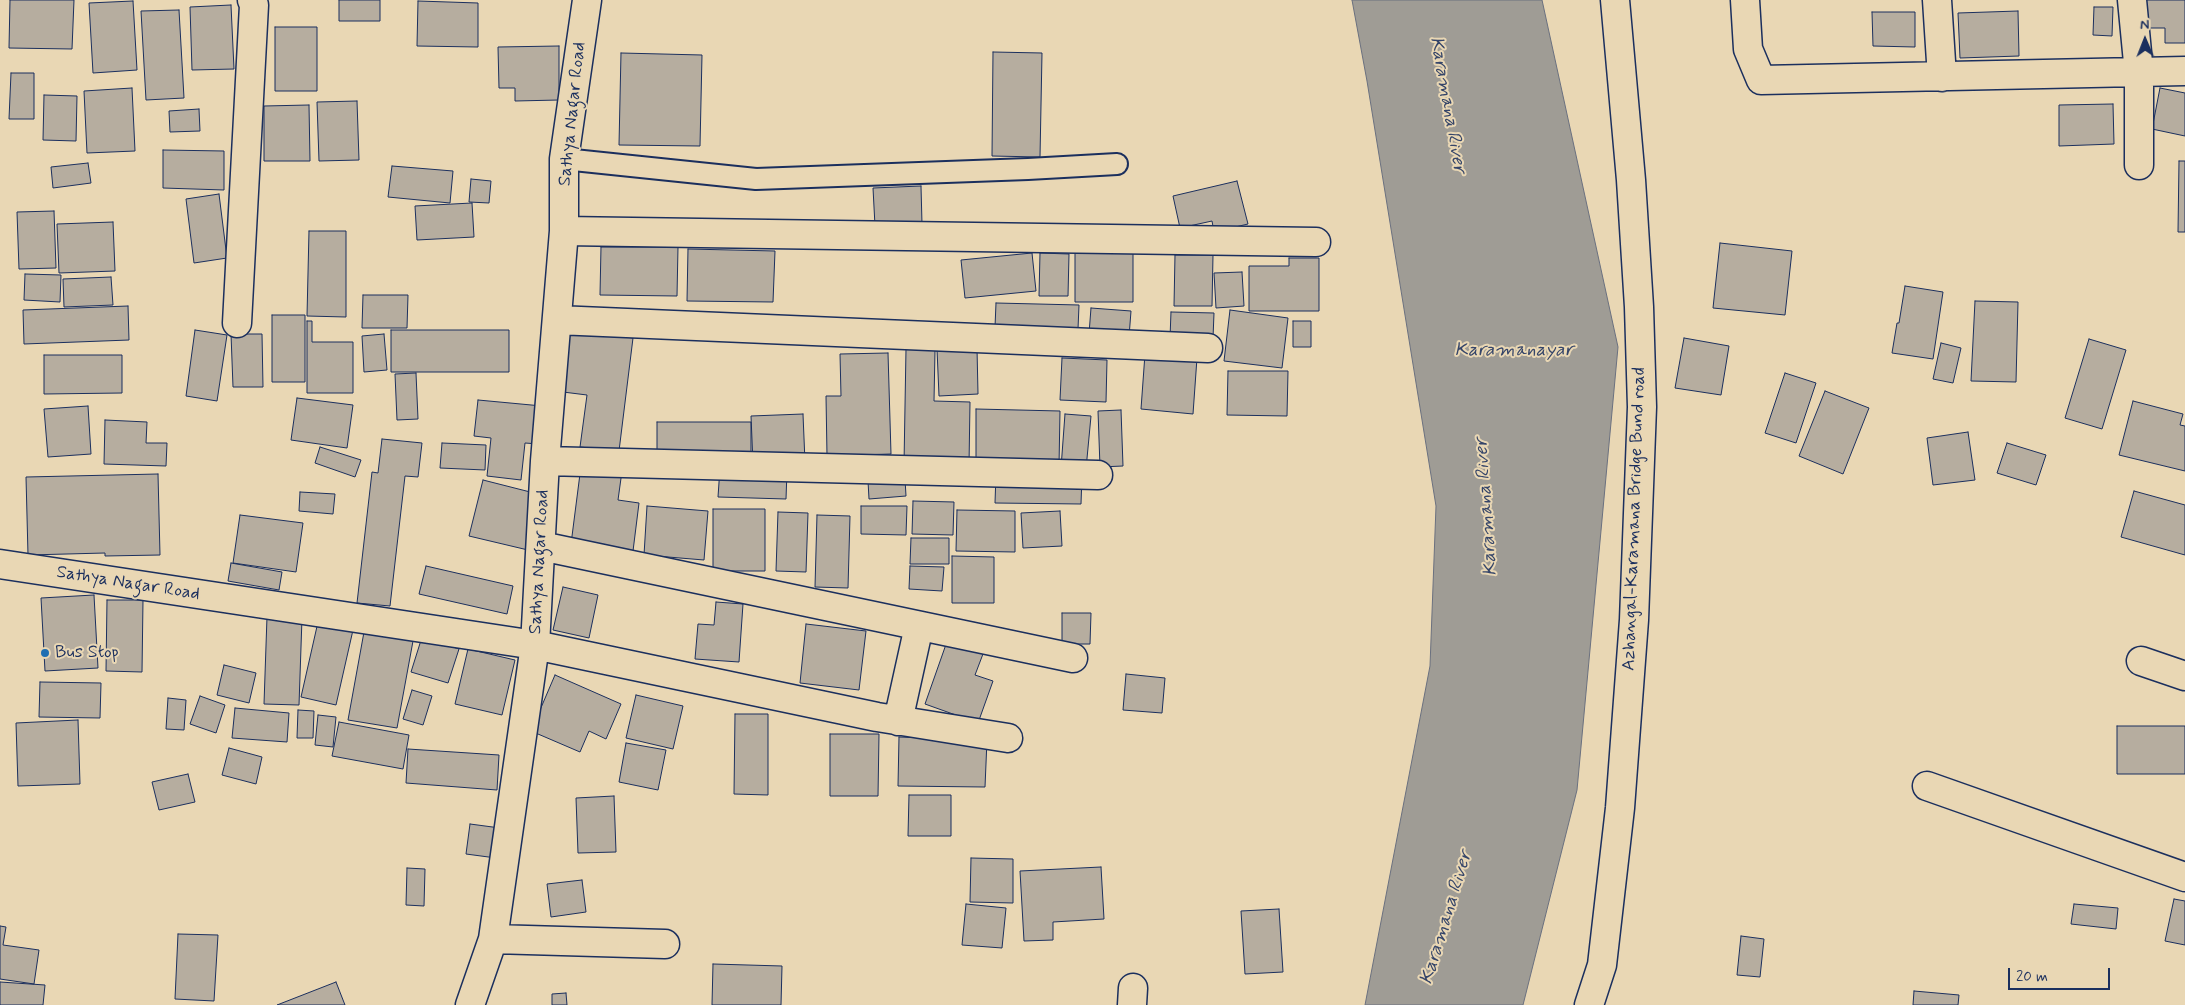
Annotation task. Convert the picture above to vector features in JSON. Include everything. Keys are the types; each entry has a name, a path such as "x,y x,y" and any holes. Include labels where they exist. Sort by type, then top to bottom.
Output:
{"street":[{"path":"237,323 254,5 252,0"},
{"name":"Sathya Nagar Road","path":"0,564 535,645 545,461 564,231 564,159 587,0"},
{"name":"Azhangal-Karamana Bridge Bund road","path":"1589,1005 1602,965 1620,808 1634,620 1642,408 1632,209 1615,0"},
{"path":"1745,0 1748,49 1761,80 2185,71"},
{"path":"1937,0 1942,77"},
{"path":"2132,0 2139,73 2139,165"},
{"path":"564,231 1316,242"},
{"path":"557,320 1208,348"},
{"path":"545,461 1098,475"},
{"path":"541,546 1073,658"},
{"path":"898,721 919,626"},
{"path":"470,1005 492,939 535,645 898,721 1008,738"},
{"path":"2141,661 2185,676"},
{"path":"1927,786 2185,877"},
{"path":"492,939 665,944"}],"lane":[{"path":"564,159 756,179 1117,164"}],"water":[{"name":"Karamanayar","path":"1352,0 1542,0 1618,347 1577,790 1523,1005 1365,1005 1430,666 1436,506 1367,81"}],"building":[{"path":"10,0 74,0 72,49 9,48"},
{"path":"339,0 380,0 380,21 339,21"},
{"path":"2139,0 2185,0 2185,43 2165,43 2165,28 2139,28"},
{"path":"133,1 137,70 93,73 89,3"},
{"path":"418,1 478,3 478,47 417,46"},
{"path":"231,5 234,69 192,70 190,7"},
{"path":"2094,7 2113,7 2112,36 2093,35"},
{"path":"179,10 184,98 146,100 141,11"},
{"path":"2018,11 2019,56 1960,58 1958,13"},
{"path":"1872,12 1915,12 1915,47 1873,46"},
{"path":"275,27 317,27 317,91 275,91"},
{"path":"559,46 559,100 515,101 515,88 499,88 498,47"},
{"path":"993,52 1042,53 1040,157 992,156"},
{"path":"621,53 702,55 700,146 619,145"},
{"path":"11,73 34,73 34,119 9,119"},
{"path":"132,88 135,151 87,153 84,91"},
{"path":"2160,88 2185,93 2185,136 2152,129"},
{"path":"44,95 77,96 76,141 43,140"},
{"path":"357,101 359,160 319,161 317,102"},
{"path":"2113,104 2114,144 2059,146 2059,105"},
{"path":"309,105 310,161 264,161 264,106"},
{"path":"199,109 200,131 170,132 169,111"},
{"path":"163,150 224,151 224,190 163,188"},
{"path":"2179,161 2185,161 2185,232 2178,232"},
{"path":"88,163 91,183 53,188 51,167"},
{"path":"392,166 453,171 450,203 388,197"},
{"path":"471,179 491,181 489,203 469,202"},
{"path":"1237,181 1248,224 1214,232 1212,221 1180,228 1173,196"},
{"path":"921,186 922,224 875,226 873,188"},
{"path":"219,194 227,258 194,263 186,199"},
{"path":"472,203 474,237 417,240 415,206"},
{"path":"54,211 56,268 19,269 17,212"},
{"path":"113,222 115,271 59,273 57,224"},
{"path":"309,231 346,231 346,317 307,316"},
{"path":"1720,243 1792,251 1785,315 1713,308"},
{"path":"601,247 678,247 677,296 600,295"},
{"path":"688,249 775,251 773,302 687,301"},
{"path":"1075,252 1133,252 1133,302 1075,302"},
{"path":"1032,253 1036,291 965,298 961,260"},
{"path":"1040,253 1069,254 1068,296 1039,296"},
{"path":"1175,255 1213,255 1212,306 1174,306"},
{"path":"1289,258 1319,258 1319,311 1249,311 1249,266 1289,266"},
{"path":"1242,272 1244,306 1216,308 1214,273"},
{"path":"25,274 61,275 60,302 24,300"},
{"path":"111,277 113,305 64,307 63,279"},
{"path":"1905,286 1943,292 1933,359 1892,353"},
{"path":"363,295 408,295 407,328 362,328"},
{"path":"1975,301 2018,302 2016,382 1971,381"},
{"path":"996,303 1079,305 1078,329 995,327"},
{"path":"128,306 129,340 24,344 23,310"},
{"path":"1091,308 1131,311 1129,337 1089,334"},
{"path":"1230,310 1288,318 1282,368 1224,361"},
{"path":"1171,312 1214,313 1213,338 1170,338"},
{"path":"272,315 305,315 305,382 272,382"},
{"path":"307,321 312,321 312,342 353,342 353,393 307,393"},
{"path":"1293,321 1311,321 1311,347 1293,347"},
{"path":"195,330 227,335 217,401 186,396"},
{"path":"391,330 509,330 509,372 391,372"},
{"path":"570,330 633,338 619,451 580,447 587,395 563,392"},
{"path":"231,334 262,334 263,387 233,387"},
{"path":"384,334 387,370 364,372 362,336"},
{"path":"1684,338 1729,346 1721,395 1675,388"},
{"path":"2089,339 2126,350 2102,429 2065,418"},
{"path":"1941,343 1961,348 1953,383 1933,379"},
{"path":"977,348 978,394 939,396 937,349"},
{"path":"906,349 935,350 934,401 970,402 969,465 904,464"},
{"path":"888,353 891,454 827,456 826,396 841,396 840,354"},
{"path":"1145,354 1197,358 1193,414 1141,409"},
{"path":"44,355 122,355 122,393 44,394"},
{"path":"1062,358 1107,360 1106,402 1060,400"},
{"path":"1228,371 1288,371 1287,416 1227,415"},
{"path":"416,373 418,419 397,420 395,374"},
{"path":"1785,373 1816,383 1796,443 1765,433"},
{"path":"1825,391 1869,408 1843,474 1799,456"},
{"path":"297,398 353,405 347,448 291,440"},
{"path":"478,400 542,406 539,444 525,443 521,480 487,476 491,438 474,436"},
{"path":"2133,401 2183,414 2180,425 2185,426 2185,471 2119,455"},
{"path":"88,406 91,454 48,457 44,409"},
{"path":"976,409 1060,411 1059,466 976,466"},
{"path":"1121,410 1123,466 1100,467 1098,411"},
{"path":"803,414 805,462 753,464 751,416"},
{"path":"1065,414 1091,416 1086,469 1061,468"},
{"path":"105,420 147,422 146,443 167,443 166,466 104,464"},
{"path":"657,422 751,422 751,456 657,456"},
{"path":"1968,432 1975,480 1933,485 1927,438"},
{"path":"382,439 422,443 418,477 405,476 390,606 357,603 372,472 378,473"},
{"path":"442,443 486,445 485,470 440,468"},
{"path":"2007,443 2046,455 2036,485 1997,473"},
{"path":"320,447 361,460 355,477 315,463"},
{"path":"581,466 622,471 618,500 639,503 633,551 571,544"},
{"path":"720,468 787,471 786,499 718,497"},
{"path":"158,474 160,555 105,556 105,553 28,555 26,477"},
{"path":"996,474 1082,475 1081,504 995,503"},
{"path":"905,479 906,496 869,499 868,481"},
{"path":"483,480 542,495 528,550 469,536"},
{"path":"2134,491 2185,505 2185,555 2121,537"},
{"path":"300,492 335,494 333,514 299,511"},
{"path":"913,501 954,502 953,535 912,534"},
{"path":"647,506 708,511 704,560 644,555"},
{"path":"861,506 907,506 906,535 861,534"},
{"path":"713,509 765,509 765,571 713,571"},
{"path":"957,510 1015,511 1015,552 956,551"},
{"path":"1060,511 1062,546 1023,548 1021,513"},
{"path":"778,512 808,513 806,572 776,571"},
{"path":"240,515 303,523 296,572 233,563"},
{"path":"817,515 850,516 848,588 815,587"},
{"path":"911,538 949,538 949,564 910,564"},
{"path":"952,556 994,557 994,603 952,603"},
{"path":"231,563 282,572 279,590 228,581"},
{"path":"426,566 513,586 507,614 419,594"},
{"path":"910,566 944,567 942,591 909,589"},
{"path":"563,587 598,595 589,638 553,630"},
{"path":"94,595 98,668 45,671 41,598"},
{"path":"107,600 143,600 142,672 106,671"},
{"path":"716,602 743,604 739,662 695,659 698,624 714,625"},
{"path":"1062,613 1091,613 1090,644 1062,644"},
{"path":"267,617 302,618 299,705 264,704"},
{"path":"318,622 353,630 336,705 301,697"},
{"path":"806,624 866,631 859,690 800,683"},
{"path":"364,632 413,641 397,728 348,720"},
{"path":"950,633 986,646 975,675 993,681 978,723 925,704"},
{"path":"422,637 459,649 448,683 411,672"},
{"path":"468,649 515,660 502,715 455,704"},
{"path":"224,665 256,673 249,703 217,695"},
{"path":"1126,674 1165,678 1162,713 1123,710"},
{"path":"555,675 621,704 606,739 589,731 580,752 531,731"},
{"path":"40,682 101,683 100,718 39,717"},
{"path":"412,690 432,696 423,725 403,719"},
{"path":"636,695 683,706 673,749 626,738"},
{"path":"200,696 225,705 216,733 190,724"},
{"path":"168,698 186,700 184,730 166,729"},
{"path":"235,708 289,713 287,742 232,738"},
{"path":"298,710 314,711 313,738 297,738"},
{"path":"735,714 768,714 768,795 734,794"},
{"path":"318,715 336,717 333,747 315,745"},
{"path":"78,720 80,784 18,786 16,723"},
{"path":"339,722 409,735 403,769 332,756"},
{"path":"2117,726 2185,726 2185,774 2117,774"},
{"path":"830,734 879,734 878,796 830,796"},
{"path":"899,737 987,740 985,787 898,786"},
{"path":"626,743 666,750 658,790 619,782"},
{"path":"229,748 262,757 256,784 222,775"},
{"path":"408,749 499,755 497,790 406,783"},
{"path":"188,774 195,802 159,810 152,782"},
{"path":"909,795 951,795 951,836 908,836"},
{"path":"614,796 616,852 578,853 576,798"},
{"path":"470,824 500,828 496,858 466,854"},
{"path":"971,858 1013,859 1013,903 970,902"},
{"path":"1101,867 1104,919 1053,922 1053,940 1024,941 1020,871"},
{"path":"407,868 425,869 424,906 406,905"},
{"path":"582,880 586,912 551,917 547,884"},
{"path":"2174,899 2185,901 2185,945 2165,941"},
{"path":"966,904 1006,908 1002,948 962,945"},
{"path":"2074,904 2118,908 2116,929 2071,924"},
{"path":"1279,909 1283,972 1245,974 1241,911"},
{"path":"0,926 6,927 3,945 39,950 34,984 0,979"},
{"path":"178,934 218,935 214,1001 175,999"},
{"path":"1741,936 1764,939 1760,977 1737,975"},
{"path":"713,964 782,966 781,1005 712,1005"},
{"path":"0,982 45,985 43,1005 0,1005"},
{"path":"336,982 345,1005 277,1005"},
{"path":"1914,991 1959,995 1958,1005 1913,1005"},
{"path":"566,993 567,1005 552,1005 552,994"}],"place":[{"name":"Bus Stop","path":"45,653"}],"water label":[{"name":"Karamana River","path":"1447,105"},
{"name":"Karamana River","path":"1487,507"},
{"name":"Karamana River","path":"1447,918"}]}
